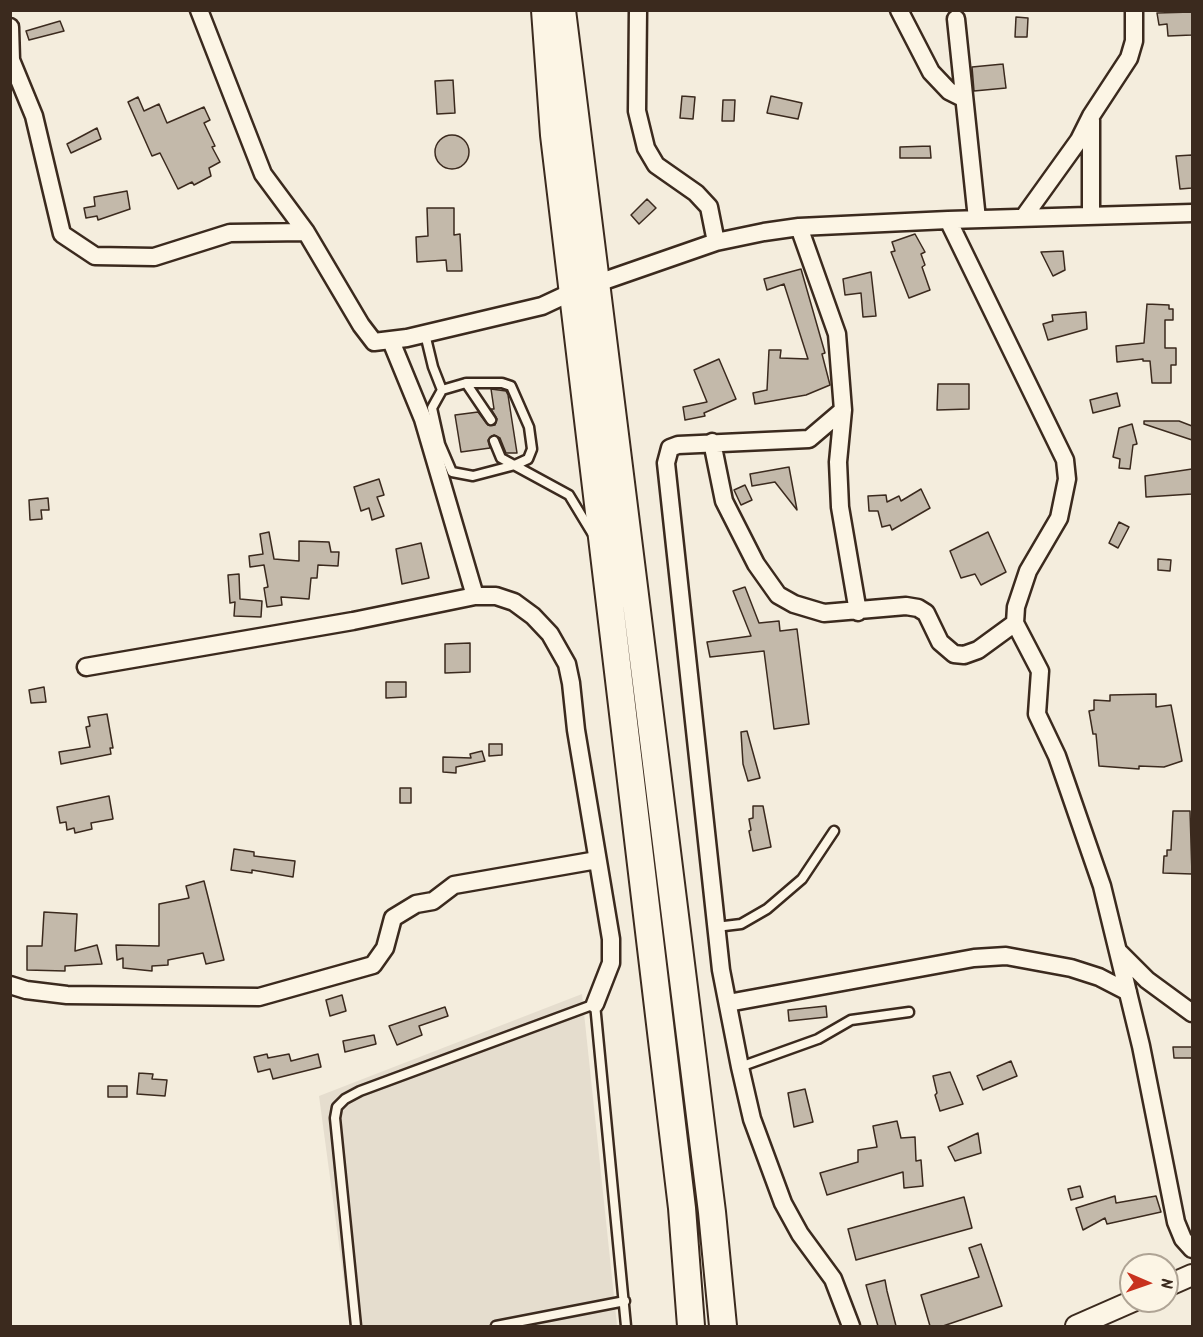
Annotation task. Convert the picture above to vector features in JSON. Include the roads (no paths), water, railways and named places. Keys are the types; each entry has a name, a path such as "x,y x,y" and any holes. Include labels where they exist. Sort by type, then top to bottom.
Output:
{"main road":[{"path":"545,10 549,86 684,1227 691,1326"},
{"path":"562,10 598,283 723,1326"},
{"path":"721,1301 736,1326"}],"street":[{"path":"199,10 263,174 306,232 374,342 425,334 542,306 572,292 716,243 799,227 1192,213"},
{"path":"638,10 637,111 646,148 656,165 696,193 709,207 716,243"},
{"path":"899,10 931,72 949,91 963,98"},
{"path":"1023,218 1079,140 1091,116 1129,58 1134,41 1134,10"},
{"path":"956,19 976,219"},
{"path":"10,27 11,60 34,116 62,234 95,256 154,257 231,233 306,232"},
{"path":"1091,116 1091,216"},
{"path":"948,220 1065,460 1067,480 1059,519 1028,571 1016,607 1015,623 1040,671 1037,714 1057,756 1086,836 1128,992 1176,1222 1183,1239 1192,1249"},
{"path":"799,227 837,334 843,410 838,462 840,507 858,612"},
{"path":"391,341 423,419 475,596"},
{"path":"843,410 809,439 712,442 674,446 667,452 666,463 721,970 740,1067 752,1119 783,1203 800,1234 833,1279 851,1326"},
{"path":"712,442 724,501 767,584 778,595 814,610 836,613 906,606 918,608 926,613 932,622 940,642 954,654 964,655 978,650 1015,623"},
{"path":"86,667 353,621 475,596 487,595 505,599 533,616 550,634 567,664 611,939 611,963 595,1004"},
{"path":"10,985 26,990 67,995 259,998 373,965 385,948 393,918 416,904 433,902 454,885 597,861"},
{"path":"1118,951 1147,980 1192,1013"},
{"path":"729,1003 974,958 1006,956 1071,968 1099,977 1128,992"},
{"path":"684,1227 684,1326"},
{"path":"1076,1326 1119,1307"}],"lane":[{"path":"425,334 433,367 442,390"},
{"path":"466,383 491,420"},
{"path":"466,383 511,386 529,428 532,449 528,459 515,465 473,476 452,472 440,444 432,408 442,390 466,383"},
{"path":"494,441 501,458 568,495 606,561"},
{"path":"716,927 741,924 767,909 802,879 834,831"},
{"path":"357,1326 335,1118 338,1107 345,1099 360,1091 595,1004 626,1326"},
{"path":"740,1067 818,1039 851,1020 909,1012"},
{"path":"496,1326 625,1301"}]}
